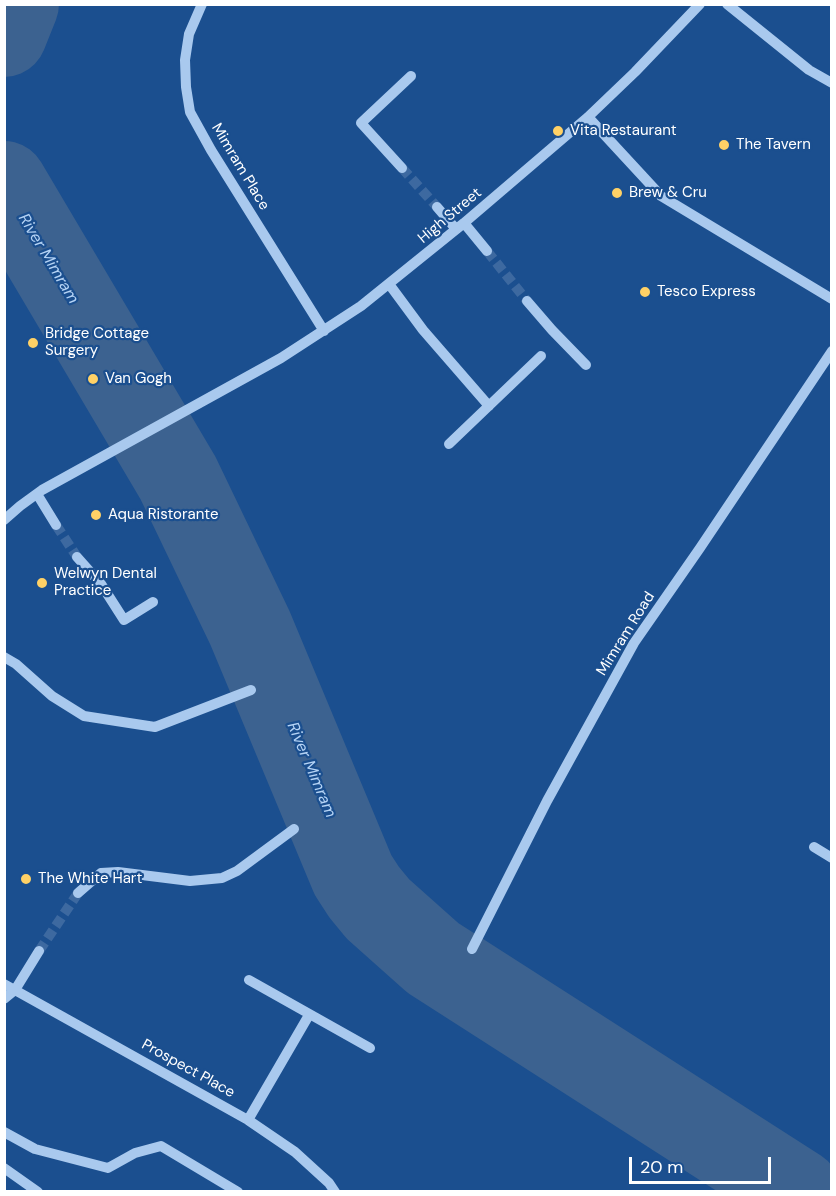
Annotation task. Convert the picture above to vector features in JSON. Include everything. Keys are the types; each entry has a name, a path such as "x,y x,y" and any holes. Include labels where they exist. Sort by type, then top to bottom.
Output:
{"street":[{"name":"Mimram Place","path":"202,4 189,34 185,60 190,111 211,150 324,331"},
{"name":"High Street","path":"4,520 37,494 281,358 324,331 389,284 588,117 700,4"},
{"path":"727,4 809,70 831,82"},
{"path":"402,168 361,123 411,76"},
{"path":"588,117 661,196 831,299"},
{"path":"437,207 487,251"},
{"path":"389,284 423,330 489,406"},
{"path":"527,301 586,365"},
{"name":"Mimram Road","path":"472,949 547,801 634,643 831,351"},
{"path":"448,444 542,356"},
{"path":"37,494 56,525"},
{"path":"77,557 101,585 124,620 153,602"},
{"path":"4,657 16,664 52,696 84,716 155,727 251,690"},
{"path":"78,893 101,873 118,872 190,881 222,878 237,871 294,829"},
{"path":"814,847 831,858"},
{"path":"4,999 15,990 39,951"},
{"path":"249,980 370,1048"},
{"name":"Prospect Place","path":"4,984 248,1120 295,1152 335,1191"},
{"path":"248,1120 309,1015"},
{"path":"4,1131 35,1149 108,1168 135,1153 161,1146 238,1191"},
{"path":"4,1168 38,1191"}],"waterway":[{"name":"River Mimram","path":"4,34 16,4"},
{"name":"River Mimram","path":"4,184 178,478 250,628 353,875 364,892 378,909 433,958 798,1192"}],"tunnel":[{"path":"402,168 437,207"},
{"path":"487,251 527,301"},
{"path":"56,525 77,557"},
{"path":"39,951 78,893"}],"place":[{"name":"Vita Restaurant","path":"558,131"},
{"name":"The Tavern","path":"724,145"},
{"name":"Brew & Cru","path":"617,193"},
{"name":"Tesco Express","path":"645,292"},
{"name":"Bridge Cottage Surgery","path":"33,343"},
{"name":"Van Gogh","path":"93,379"},
{"name":"Aqua Ristorante","path":"96,515"},
{"name":"Welwyn Dental Practice","path":"42,583"},
{"name":"The White Hart","path":"26,879"}]}
